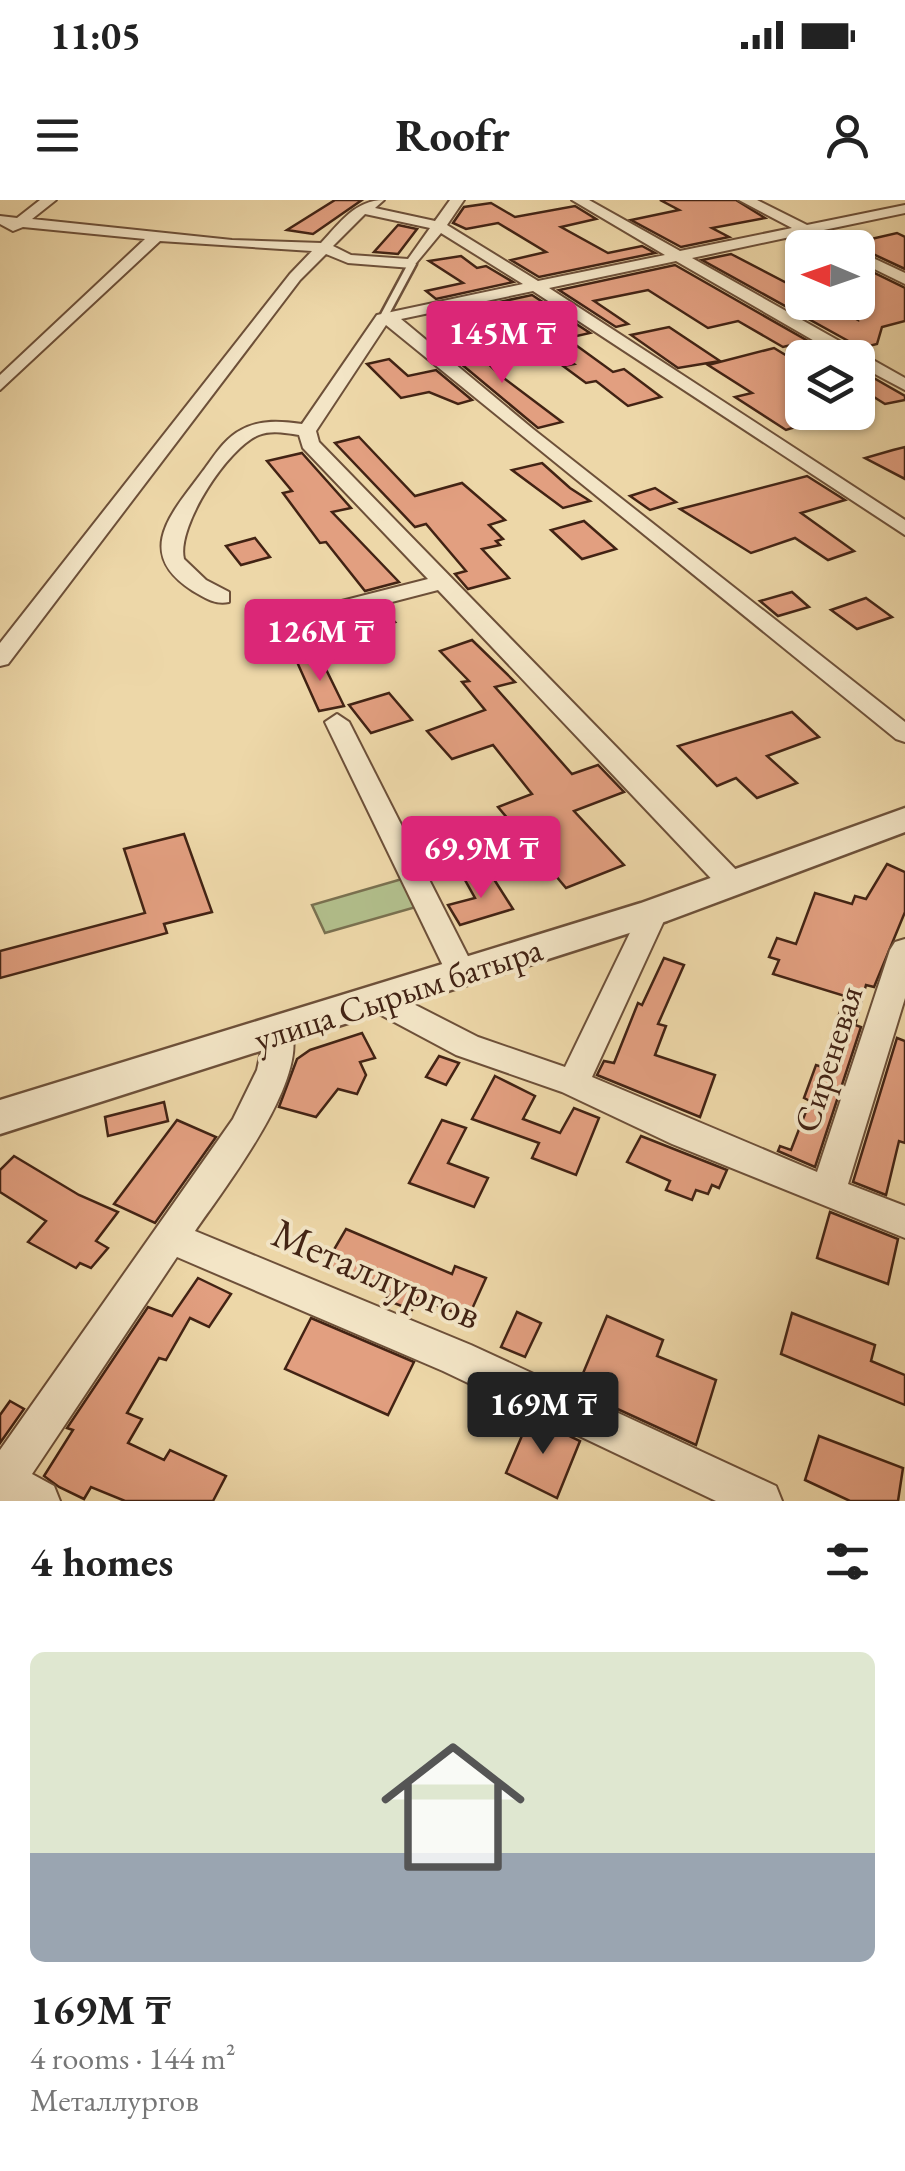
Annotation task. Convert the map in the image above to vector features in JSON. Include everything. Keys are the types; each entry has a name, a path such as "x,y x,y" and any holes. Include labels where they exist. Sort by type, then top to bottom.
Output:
{"street":[{"path":"0,238 49,200"},
{"path":"0,659 295,277 362,210 380,200"},
{"path":"0,220 294,249 323,248 348,259 412,264 457,200"},
{"path":"579,200 825,340"},
{"path":"746,200 806,230 905,209"},
{"path":"362,210 440,226 540,286 905,529"},
{"path":"733,884 440,583 310,444 307,431 383,318 785,234"},
{"path":"0,385 157,236"},
{"path":"875,263 905,278"},
{"path":"383,318 396,323 526,434 905,734"},
{"path":"875,368 905,385"},
{"path":"221,596 181,571 169,550 172,522 246,434 265,428 307,431"},
{"path":"330,612 440,583"},
{"path":"337,722 462,974"},
{"name":"улица Сырым батыра","path":"0,1116 278,1033 654,912 905,819"},
{"path":"573,1083 654,912"},
{"name":"Сиреневая","path":"828,1192 905,950"},
{"path":"378,1000 467,1046 573,1083 684,1134 905,1222"},
{"path":"39,1501 1,1482 172,1238 268,1086 280,1048 278,1033"},
{"name":"Металлургов","path":"172,1238 457,1358 761,1501"}],"lane":[{"path":"383,318 412,264"}],"green space":[{"path":"402,879 416,907 325,933 312,905"}],"building":[{"path":"335,200 362,200 313,234 287,230"},
{"path":"660,200 736,200 765,218 712,228 729,237 681,247 631,220 679,210"},
{"path":"491,203 515,217 575,206 596,219 561,227 608,253 642,246 655,253 539,277 511,260 546,252 498,223 466,229 453,223 464,207"},
{"path":"398,225 417,229 398,254 374,252"},
{"path":"897,233 905,237 905,269 875,255 875,238"},
{"path":"731,254 785,282 785,306 702,260"},
{"path":"461,256 477,268 486,266 513,282 436,299 426,291 463,283 429,261"},
{"path":"675,265 806,340 785,340 783,347 738,321 708,328 648,290 594,301 628,324 616,327 559,290"},
{"path":"875,273 905,288 905,321 882,327 877,344 875,340 847,340 810,320 875,320"},
{"path":"532,295 590,333 568,338 547,324 536,326 519,314 468,325 452,312"},
{"path":"669,327 720,361 678,368 631,335"},
{"path":"573,343 613,372 624,369 661,397 628,406 596,381 586,383 563,366 574,364 563,356"},
{"path":"468,344 501,376 562,422 538,428 442,348"},
{"path":"774,348 785,355 785,429 735,397 752,393 708,365"},
{"path":"389,359 408,376 436,370 472,400 458,404 429,392 401,398 367,364"},
{"path":"875,379 905,396 905,400 885,404 875,398"},
{"path":"359,437 415,496 462,483 505,520 489,525 503,539 496,541 500,545 482,549 509,578 468,589 455,574 466,571 426,524 415,527 335,443"},
{"path":"905,447 905,479 865,458 893,450"},
{"path":"302,453 351,508 332,512 399,582 365,591 326,542 320,543 283,493 292,491 267,461"},
{"path":"542,463 590,501 563,508 512,470"},
{"path":"807,476 845,500 801,513 854,551 828,560 795,538 751,553 680,509"},
{"path":"655,488 676,502 650,510 630,496"},
{"path":"584,521 616,549 582,559 551,530"},
{"path":"255,538 270,557 241,565 226,546"},
{"path":"792,592 809,607 778,616 760,601"},
{"path":"866,598 892,617 857,629 831,610"},
{"path":"382,608 395,622 354,634 341,619"},
{"path":"472,640 515,682 495,687 572,774 598,765 624,792 574,811 624,865 566,888 498,807 532,794 493,745 452,759 427,731 485,710 462,682 469,681 440,651"},
{"path":"320,657 344,706 319,711 297,662"},
{"path":"389,693 412,720 371,733 349,705"},
{"path":"792,712 819,737 767,756 797,783 757,798 736,778 717,786 678,746"},
{"path":"184,834 212,912 164,924 167,933 0,978 0,951 145,913 124,849"},
{"path":"887,864 905,872 905,912 874,987 866,985 855,1025 861,1027 815,1167 778,1151 780,1146 791,1150 810,1101 804,1098 816,1065 822,1067 845,996 773,974 779,960 769,957 777,938 796,944 815,893 852,904 855,896 866,899"},
{"path":"490,873 513,909 460,925 448,905 475,898 465,880"},
{"path":"664,958 684,965 658,1024 666,1026 655,1055 715,1075 700,1117 597,1075 604,1061 614,1063 638,1003 642,1005"},
{"path":"362,1033 375,1058 360,1062 366,1075 357,1094 338,1089 316,1117 279,1107 297,1059 310,1050"},
{"path":"897,1038 905,1041 905,1143 899,1141 886,1195 853,1182"},
{"path":"439,1056 459,1063 446,1085 426,1077"},
{"path":"495,1076 535,1096 523,1119 560,1133 574,1108 599,1118 576,1175 532,1158 539,1143 472,1119"},
{"path":"164,1102 168,1121 108,1136 105,1117"},
{"path":"177,1120 216,1137 155,1223 114,1204"},
{"path":"442,1120 466,1128 448,1163 488,1178 474,1207 409,1183"},
{"path":"641,1136 727,1170 719,1188 712,1185 708,1194 696,1190 692,1200 666,1190 670,1181 627,1162"},
{"path":"14,1156 79,1195 118,1212 96,1241 108,1248 91,1268 80,1263 76,1268 28,1242 46,1221 0,1192 0,1170"},
{"path":"830,1212 898,1239 888,1284 817,1258"},
{"path":"346,1229 452,1274 455,1266 486,1278 468,1318 418,1298 412,1310 386,1300 389,1292 325,1265"},
{"path":"198,1278 231,1294 209,1327 190,1318 166,1360 159,1358 127,1413 142,1419 128,1443 164,1460 170,1450 226,1476 213,1501 125,1501 91,1487 84,1499 59,1487 44,1476 73,1430 67,1428 148,1307 172,1316"},
{"path":"517,1312 541,1323 525,1357 501,1347"},
{"path":"792,1313 875,1345 871,1361 905,1375 905,1405 781,1354"},
{"path":"607,1316 663,1340 657,1356 716,1380 696,1445 576,1390"},
{"path":"311,1318 414,1362 388,1415 285,1369"},
{"path":"10,1401 24,1409 0,1443 0,1415"},
{"path":"530,1417 580,1441 557,1498 506,1473"},
{"path":"819,1436 903,1468 898,1501 850,1501 805,1480"}]}
